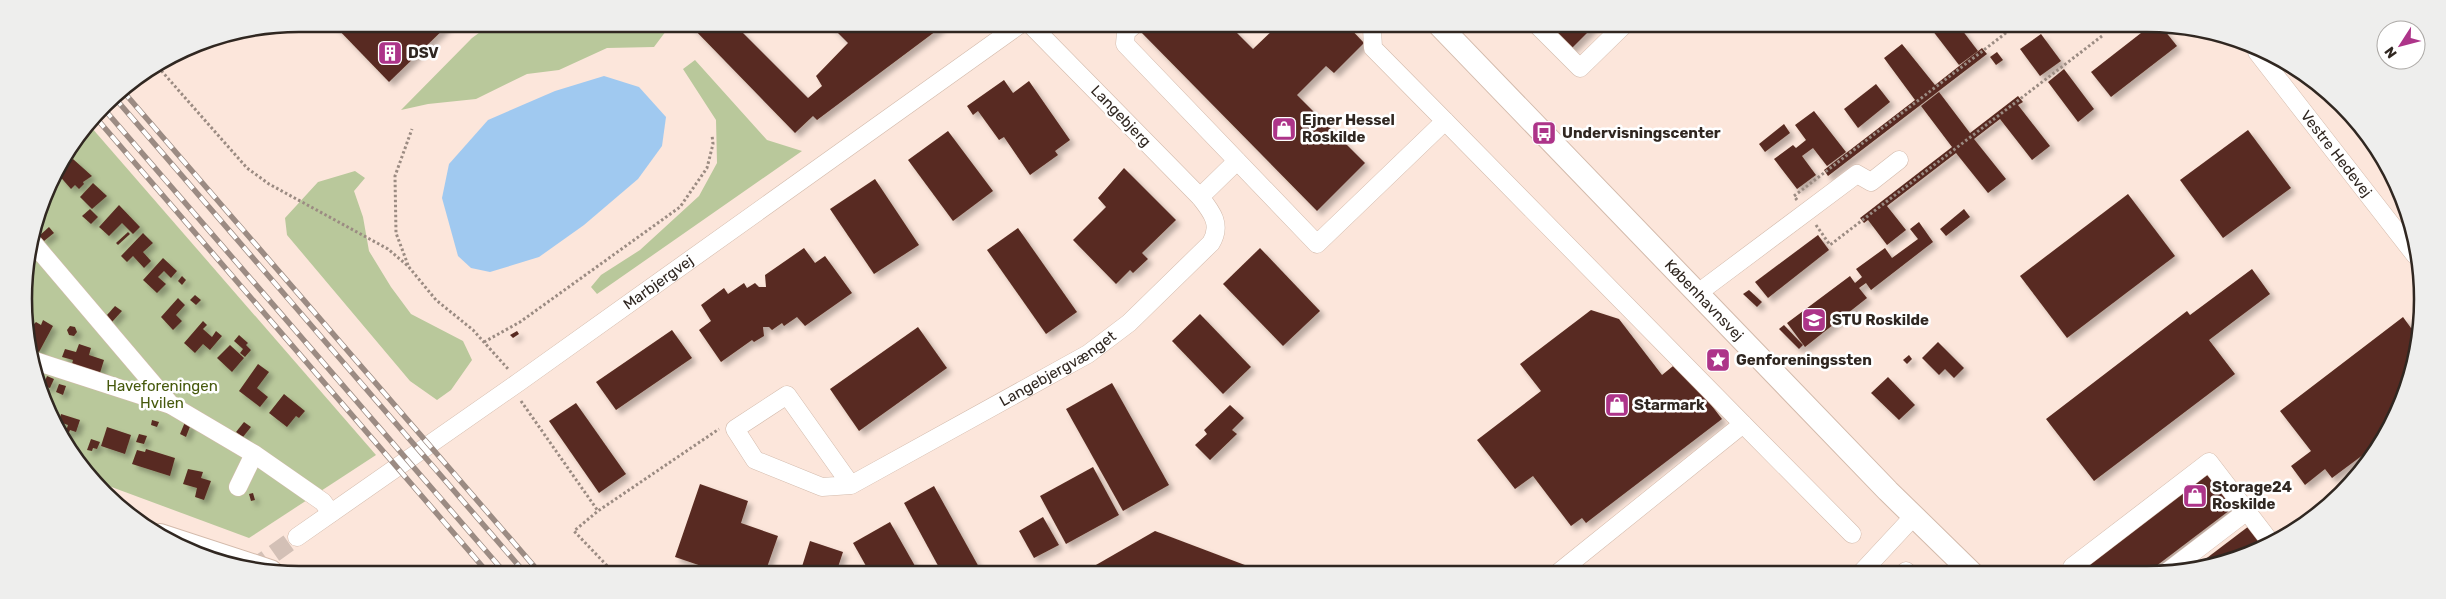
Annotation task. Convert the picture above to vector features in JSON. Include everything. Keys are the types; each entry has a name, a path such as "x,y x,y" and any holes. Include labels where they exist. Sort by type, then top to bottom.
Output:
{"main road":[{"name":"Københavnsvej","path":"1445,32 1914,516 1965,566"}],"street":[{"name":"Marbjergvej","path":"297,537 516,385 1009,32"},
{"name":"Langebjerg","path":"1038,32 1205,203"},
{"path":"1126,32 1125,44 1317,244 1445,121"},
{"path":"1372,32 1373,48 1852,534"},
{"path":"1544,32 1580,68 1618,32"},
{"name":"Vestre Hedevej","path":"2262,59 2408,246"},
{"path":"1698,293 1857,174 1871,182 1899,160"},
{"path":"1205,203 1237,161"},
{"name":"Langebjergvænget","path":"735,429 755,460 822,487 851,485 1088,354 1129,323 1210,243 1216,228 1205,203"},
{"path":"38,248 171,405"},
{"path":"41,363 171,405 254,454 324,502 331,514"},
{"path":"735,429 786,396 851,485"},
{"path":"1567,566 1743,424"},
{"path":"238,487 254,454"},
{"path":"2073,566 2209,462 2267,538"},
{"path":"2177,564 2247,511"},
{"path":"1868,566 1914,516"}],"path":[{"path":"2007,32 1794,196 1830,244 2102,36"},
{"path":"161,71 248,168 269,184 388,249 408,266 436,300 484,342 516,385 598,511"},
{"path":"408,266 396,233 395,176 412,129"},
{"path":"484,342 520,322 680,207 707,168 713,144 712,135"},
{"path":"607,566 574,531 598,511 719,429 735,429"}],"green space":[{"path":"480,32 665,32 654,47 607,48 559,70 527,74 476,99 428,104 401,110"},
{"path":"695,60 767,140 802,151 597,294 591,287 601,275 640,250 699,196 717,163 716,120 683,69"},
{"name":"Haveforeningen Hvilen","path":"94,130 376,455 249,538 109,486 77,448 53,402 42,369 35,334 32,300 35,265 42,230 53,197 77,151"},
{"path":"355,171 365,178 354,191 363,217 369,251 391,287 411,314 463,341 472,360 451,390 437,400 410,381 287,235 285,218 318,182"}],"water":[{"path":"604,76 639,87 666,117 662,146 638,179 584,225 539,257 490,272 471,268 458,256 442,198 449,164 488,120 555,91"}],"building":[{"name":"DSV","path":"341,32 441,32 389,82"},
{"path":"697,32 742,32 808,98 822,86 816,76 848,43 837,32 935,32 817,120 813,116 795,133"},
{"name":"Ejner Hessel Roskilde","path":"1141,32 1236,32 1253,49 1271,32 1354,32 1364,43 1334,73 1326,66 1297,95 1365,163 1317,211"},
{"path":"1552,32 1588,32 1570,50"},
{"path":"1934,32 1964,32 1978,51 1959,65"},
{"path":"2142,32 2167,33 2177,46 2111,97 2091,72"},
{"path":"2041,34 2061,61 2040,76 2020,49"},
{"path":"1902,44 1935,85 1982,48 1987,54 1828,176 1824,170 1915,100 1884,58"},
{"path":"1997,52 2003,60 1996,65 1990,57"},
{"path":"2064,69 2094,109 2078,122 2048,82"},
{"path":"1004,80 1013,93 1029,81 1070,140 1055,151 1058,155 1030,175 1004,137 999,140 978,111 973,115 967,106"},
{"path":"1876,84 1890,102 1858,128 1844,109"},
{"path":"1939,92 1970,133 2018,96 2023,102 2018,105 2050,146 2032,160 2000,119 1974,139 2006,179 1988,193 1956,153 1887,206 1906,230 1887,245 1868,220 1864,223 1860,218 1952,147 1921,106"},
{"path":"1814,111 1846,152 1827,166 1813,148 1802,156 1816,175 1797,189 1774,159 1793,145 1796,148 1806,140 1795,125"},
{"path":"1784,124 1790,133 1765,152 1759,144"},
{"path":"2248,130 2291,188 2223,238 2180,180"},
{"path":"948,131 993,191 953,221 908,160"},
{"path":"73,159 92,176 83,182 84,184 79,189 75,185 71,189 62,178"},
{"path":"1124,168 1176,220 1142,253 1148,259 1133,273 1130,270 1116,284 1073,240 1106,207 1098,198"},
{"path":"875,179 919,245 874,274 830,209"},
{"path":"93,183 107,196 92,209 80,197"},
{"path":"2128,194 2175,256 2067,338 2020,276"},
{"path":"119,205 140,227 133,234 122,223 109,236 99,227"},
{"path":"90,209 98,217 91,224 82,216"},
{"path":"1964,209 1970,217 1946,236 1940,229"},
{"path":"1919,222 1933,242 1871,290 1866,283 1859,288 1867,298 1805,347 1787,323 1850,276 1855,283 1862,277 1856,269 1885,248 1892,258 1918,239 1910,229"},
{"path":"49,227 54,233 44,241 40,237"},
{"path":"1018,228 1077,312 1046,334 987,250"},
{"path":"128,232 130,234 118,245 116,243"},
{"path":"143,233 153,243 143,252 151,261 144,268 133,256 127,262 121,256"},
{"path":"1818,235 1829,250 1768,298 1755,282"},
{"path":"804,248 815,263 825,256 852,293 805,326 797,317 784,326 782,323 772,330 769,327 763,327 764,336 754,342 752,340 721,362 699,330 711,321 701,305 724,288 728,294 744,283 747,288 755,283 759,287 766,287 765,275"},
{"path":"1260,248 1320,311 1283,346 1223,284"},
{"path":"163,258 177,271 171,278 164,271 158,277 166,284 157,293 143,280"},
{"path":"2252,269 2270,294 2209,340 2235,374 2094,481 2046,419 2187,311 2190,315"},
{"path":"182,276 186,280 182,285 178,281"},
{"path":"1749,290 1762,302 1757,307 1743,294"},
{"path":"195,295 201,300 196,305 190,300"},
{"path":"178,298 185,305 176,315 182,321 173,330 161,317"},
{"path":"115,306 122,311 112,322 107,315"},
{"name":"Starmark","path":"1591,310 1619,319 1662,375 1678,362 1722,419 1586,523 1582,518 1571,526 1533,476 1515,489 1477,440 1541,391 1520,364"},
{"path":"1200,314 1251,367 1223,394 1172,341"},
{"path":"2403,317 2412,329 2408,352 2399,385 2378,433 2364,454 2332,478 2325,469 2305,485 2291,466 2311,451 2280,411"},
{"path":"43,320 53,326 39,352 34,324 36,322 41,325"},
{"path":"203,321 207,325 203,329 212,337 216,331 222,336 210,350 203,344 195,353 184,343"},
{"path":"1784,325 1803,345 1799,349 1779,329"},
{"path":"70,326 75,327 77,332 74,336 69,335 67,330"},
{"path":"918,327 947,368 859,431 830,389"},
{"path":"672,330 692,358 616,410 596,382"},
{"path":"517,331 519,334 513,338 510,335"},
{"path":"239,335 248,343 246,345 251,350 245,357 240,353 243,349 234,341"},
{"path":"1938,342 1964,368 1954,378 1945,369 1939,375 1922,358"},
{"path":"79,344 91,348 89,355 104,360 100,373 72,364 73,360 62,357 65,349 76,352"},
{"path":"230,345 244,358 232,372 217,358"},
{"path":"1909,355 1912,359 1907,364 1903,360"},
{"path":"258,364 269,372 257,388 268,397 260,407 239,391"},
{"path":"47,376 54,379 50,388 48,387 45,380"},
{"path":"1888,377 1915,405 1899,420 1871,393"},
{"path":"1112,383 1169,485 1123,511 1066,409"},
{"path":"59,384 66,386 63,395 56,392"},
{"path":"284,394 305,411 299,418 296,416 287,427 269,413"},
{"path":"576,403 626,474 599,493 549,421"},
{"path":"1230,405 1244,418 1232,430 1237,434 1210,460 1195,445 1207,434 1204,430"},
{"path":"61,414 80,420 76,432 70,430 68,434 65,428 67,428 68,425 63,423 60,418"},
{"path":"152,420 159,422 157,427 151,425"},
{"path":"185,422 191,424 186,437 180,434"},
{"path":"244,422 251,427 243,437 236,432"},
{"path":"107,427 131,435 125,454 101,446"},
{"path":"139,434 147,436 144,444 136,442"},
{"path":"91,439 100,442 97,449 93,448 92,451 87,450"},
{"path":"146,449 175,458 170,476 132,464 137,450 145,452"},
{"path":"1093,467 1119,515 1066,544 1040,496"},
{"path":"188,469 203,472 201,478 211,481 204,500 195,497 197,488 183,484"},
{"path":"2209,473 2234,507 2156,566 2087,566"},
{"path":"700,484 748,501 741,523 778,536 767,566 701,566 675,557"},
{"path":"934,486 978,566 938,566 904,503"},
{"path":"253,493 255,500 251,501 249,494"},
{"path":"1043,517 1059,545 1034,558 1019,531"},
{"path":"890,522 915,566 866,566 853,543"},
{"path":"2249,526 2261,541 2232,552 2205,560"},
{"path":"1155,531 1248,566 1094,566"},
{"path":"810,541 843,552 838,566 802,566"}],"tunnel":[{"path":"260,563 297,537"}],"railway":[{"path":"127,96 534,566"},
{"path":"119,103 519,566"},
{"path":"108,114 499,566"},
{"path":"100,122 482,566"}],"place":[{"name":"DSV","path":"390,53"},
{"name":"Ejner Hessel Roskilde","path":"1284,129"},
{"name":"Undervisningscenter","path":"1544,133"},
{"name":"STU Roskilde","path":"1814,320"},
{"name":"Genforeningssten","path":"1718,360"},
{"name":"Starmark","path":"1617,405"},
{"name":"Storage24 Roskilde","path":"2195,496"}]}
